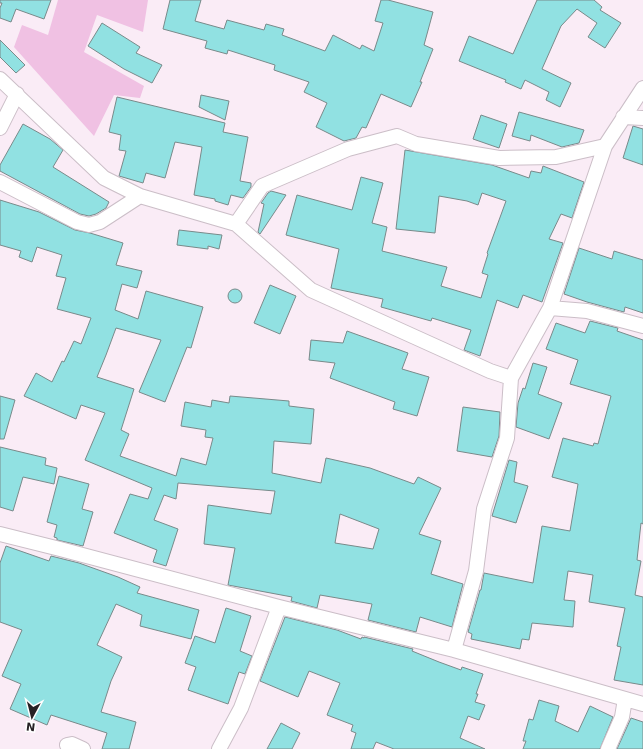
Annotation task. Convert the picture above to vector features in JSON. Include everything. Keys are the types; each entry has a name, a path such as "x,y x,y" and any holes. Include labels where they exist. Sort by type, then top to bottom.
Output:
{"street":[{"path":"0,78 104,178 140,196 236,224 311,290 490,371 511,378"},
{"path":"454,650 476,571 484,509 507,438 511,378 550,308 605,146 643,88"},
{"path":"0,128 17,94"},
{"path":"623,118 643,118"},
{"path":"236,224 262,186 348,149 397,136 416,144 499,158 556,157 605,146"},
{"path":"0,182 77,222 89,225 100,222 140,196"},
{"path":"550,308 587,310 643,326"},
{"path":"0,534 279,607 454,650 643,704"},
{"path":"219,749 241,708 279,607"},
{"path":"608,749 622,717 625,699"},
{"path":"67,745 72,744 83,749"}],"shaded area":[{"path":"58,0 148,0 143,32 97,15 84,52 144,86 140,98 114,95 94,136 14,47 22,25 48,35"}],"building":[{"path":"0,0 51,0 44,19 16,9 11,22 0,18 0,8 2,3 0,3"},
{"path":"170,0 201,0 195,21 224,29 227,20 264,30 266,24 284,29 282,35 325,51 333,35 360,49 362,45 374,51 383,23 375,21 381,0 388,0 433,12 424,45 433,49 420,82 422,82 411,107 381,94 366,128 362,127 356,138 344,141 316,127 327,103 304,92 309,82 274,70 275,65 228,50 227,54 205,48 207,41 163,29"},
{"path":"537,0 594,0 602,7 600,10 621,23 605,48 588,37 597,23 577,9 561,26 542,69 571,83 560,107 546,100 549,92 525,80 521,89 505,82 506,80 459,61 469,36 513,54"},
{"path":"102,23 140,47 136,53 162,65 152,83 124,69 88,46"},
{"path":"0,40 25,65 16,73 0,57"},
{"path":"201,95 229,101 225,120 199,107"},
{"path":"117,97 225,123 223,132 248,137 240,181 251,183 251,187 243,198 231,195 228,205 215,201 215,199 194,195 202,147 175,142 165,178 146,173 143,183 119,176 126,151 119,150 121,135 109,132"},
{"path":"519,112 584,130 579,143 562,147 531,135 530,141 512,136"},
{"path":"481,115 507,124 499,148 473,139"},
{"path":"23,124 50,139 63,150 53,167 109,202 106,208 89,216 80,214 0,171 0,165"},
{"path":"633,126 643,129 643,165 623,158"},
{"path":"405,150 492,165 529,178 531,171 541,173 543,166 584,182 572,218 561,214 549,239 563,243 542,302 523,295 518,308 497,300 480,356 464,350 471,330 432,318 431,321 381,307 383,299 331,288 339,249 286,235 297,195 352,210 361,177 383,183 372,223 387,227 382,251 447,267 441,286 481,298 488,275 482,273 488,254 487,253 506,201 482,193 478,205 467,201 439,196 435,233 396,229"},
{"path":"271,191 286,195 260,234 258,232 264,204 261,203"},
{"path":"0,200 39,212 75,230 123,243 116,265 142,271 137,288 122,284 115,310 138,319 146,291 203,307 191,348 187,347 165,402 139,392 161,340 116,328 97,377 134,389 121,430 129,434 120,456 176,476 181,458 206,465 213,438 205,437 206,430 181,426 185,402 211,407 212,400 229,403 230,396 289,401 289,406 314,409 311,444 274,441 272,473 321,483 326,458 370,468 414,484 418,477 441,488 419,534 441,541 431,574 463,584 452,627 420,617 416,632 368,620 372,604 320,595 317,608 291,601 292,597 228,585 235,548 204,544 208,505 271,514 275,491 178,483 176,499 164,495 154,520 178,529 166,566 153,562 157,550 114,533 130,494 148,499 152,488 85,460 105,413 81,405 76,419 24,396 36,373 52,382 74,341 81,344 91,318 57,309 66,278 56,276 62,255 37,247 32,262 19,257 21,251 0,245","holes":["340,514 379,529 373,549 335,543"]},
{"path":"179,230 222,235 219,249 208,246 208,249 177,245"},
{"path":"579,248 612,259 614,251 643,260 643,313 625,307 624,312 564,294"},
{"path":"270,285 296,296 280,334 254,323"},
{"path":"235,289 240,291 242,296 240,301 235,303 230,301 228,296 230,291"},
{"path":"590,321 618,328 617,331 643,340 643,524 641,523 637,560 641,561 635,595 643,597 643,685 614,680 621,647 617,646 625,608 589,602 593,575 568,571 564,600 575,601 573,627 532,623 529,640 522,639 520,649 471,639 472,634 468,632 481,590 484,573 533,583 542,526 570,531 578,484 552,477 563,438 593,446 594,443 598,444 611,396 570,384 578,360 546,349 556,323 585,333"},
{"path":"347,331 408,353 402,369 429,377 417,416 393,409 395,402 330,378 335,363 309,360 311,340 343,343"},
{"path":"533,363 547,367 538,394 562,403 549,439 516,427 518,403 523,388 525,389"},
{"path":"0,396 15,400 4,439 0,439"},
{"path":"463,407 500,412 499,436 492,457 457,451"},
{"path":"0,447 46,458 45,465 57,468 54,484 23,477 13,511 0,507"},
{"path":"509,460 517,462 514,482 528,486 516,523 492,516"},
{"path":"59,476 89,484 82,509 93,512 83,546 57,540 57,538 54,537 57,525 47,522"},
{"path":"6,546 49,561 51,556 79,563 118,577 140,587 137,593 199,610 191,639 140,626 142,615 116,604 97,645 122,657 111,681 101,712 136,722 129,749 102,749 107,733 51,715 47,725 10,709 21,684 2,676 22,630 0,622 0,563"},
{"path":"226,608 251,616 240,651 252,656 245,674 239,672 228,704 188,690 196,667 185,663 195,636 215,643"},
{"path":"285,617 337,630 361,639 364,637 413,649 412,651 461,670 462,667 483,674 476,694 478,694 475,702 485,705 479,720 468,716 460,738 485,749 394,749 376,742 373,749 351,749 356,733 351,731 353,725 327,715 340,683 309,671 298,697 260,681"},
{"path":"539,700 559,706 555,721 578,732 590,706 613,717 600,749 523,749 526,741 523,741 529,719 533,720"},
{"path":"631,718 643,722 643,749 617,749"},
{"path":"281,723 300,733 292,749 267,749"}]}
